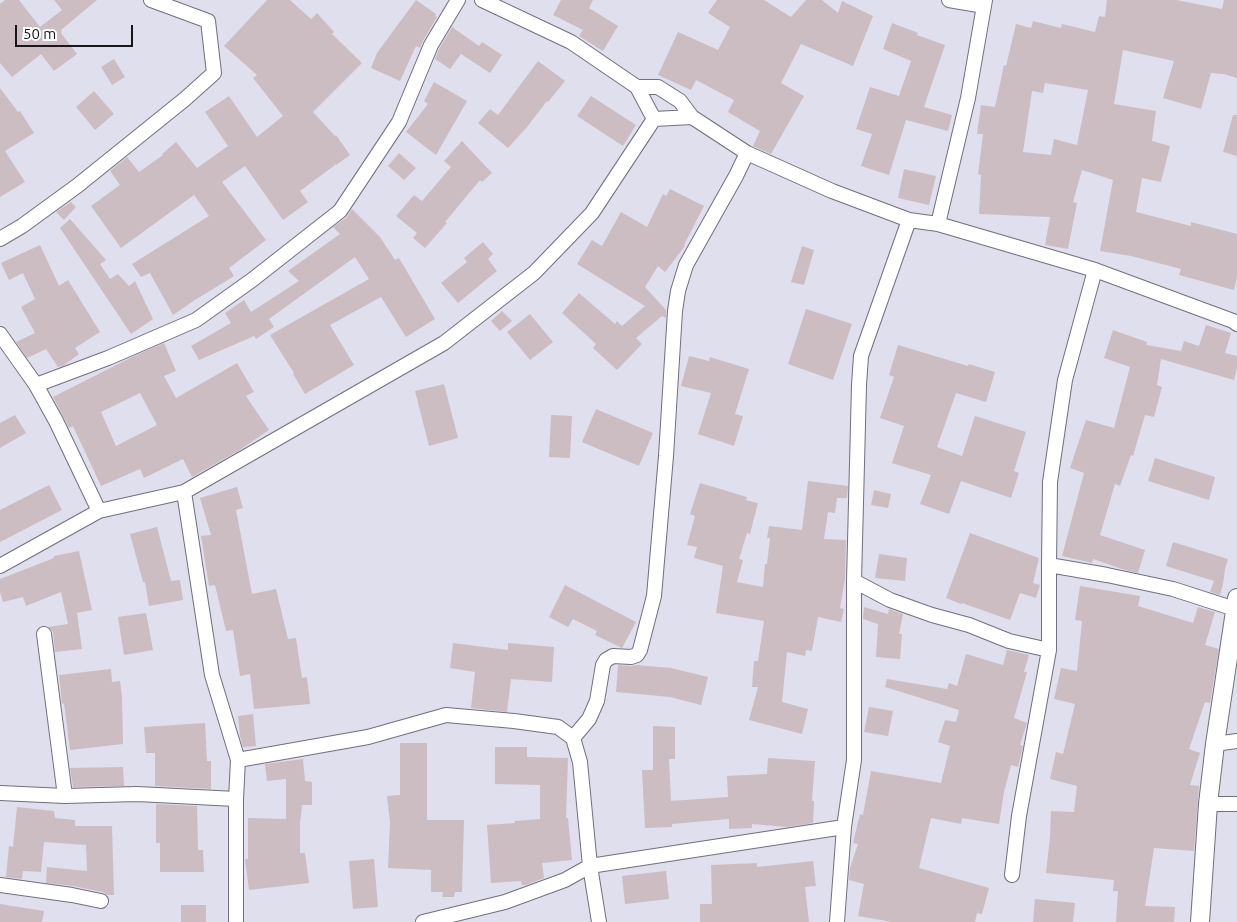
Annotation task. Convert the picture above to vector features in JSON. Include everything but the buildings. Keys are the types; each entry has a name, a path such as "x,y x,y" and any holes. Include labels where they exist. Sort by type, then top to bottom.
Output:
{"street":[{"path":"0,239 22,226 77,186 214,74 208,21 151,0"},
{"path":"36,386 108,358 196,320 252,280 340,211 399,122 432,45 458,0"},
{"path":"482,0 571,42 638,87 654,120"},
{"path":"938,224 968,98 984,3 949,0"},
{"path":"638,87 658,87 680,101 692,117 747,153 832,191 909,220 938,224 1095,270 1237,324"},
{"path":"654,120 692,117"},
{"path":"0,566 99,510 184,492 444,343 534,272 592,212 654,120"},
{"path":"573,738 589,719 596,701 603,665 606,660 613,656 631,657 637,655 640,650 654,596 678,291 686,265 747,153"},
{"path":"837,922 844,827 854,760 854,581 861,356 909,220"},
{"path":"1012,875 1019,816 1050,650 1048,565 1050,482 1065,380 1095,270"},
{"path":"0,334 36,386 56,421 99,510"},
{"path":"184,492 212,675 238,760 236,799 236,922"},
{"path":"1048,565 1107,575 1236,603 1208,804 1200,922"},
{"path":"854,581 890,600 932,615 969,625 1010,641 1050,650"},
{"path":"44,634 65,796"},
{"path":"238,760 368,737 446,715 558,727 573,738 580,762 590,866 599,922"},
{"path":"1215,744 1237,741"},
{"path":"0,793 65,796 137,794 236,799"},
{"path":"1208,804 1237,804"},
{"path":"423,922 505,902 565,880 590,866 844,827"},
{"path":"0,885 72,895 101,902"}]}
